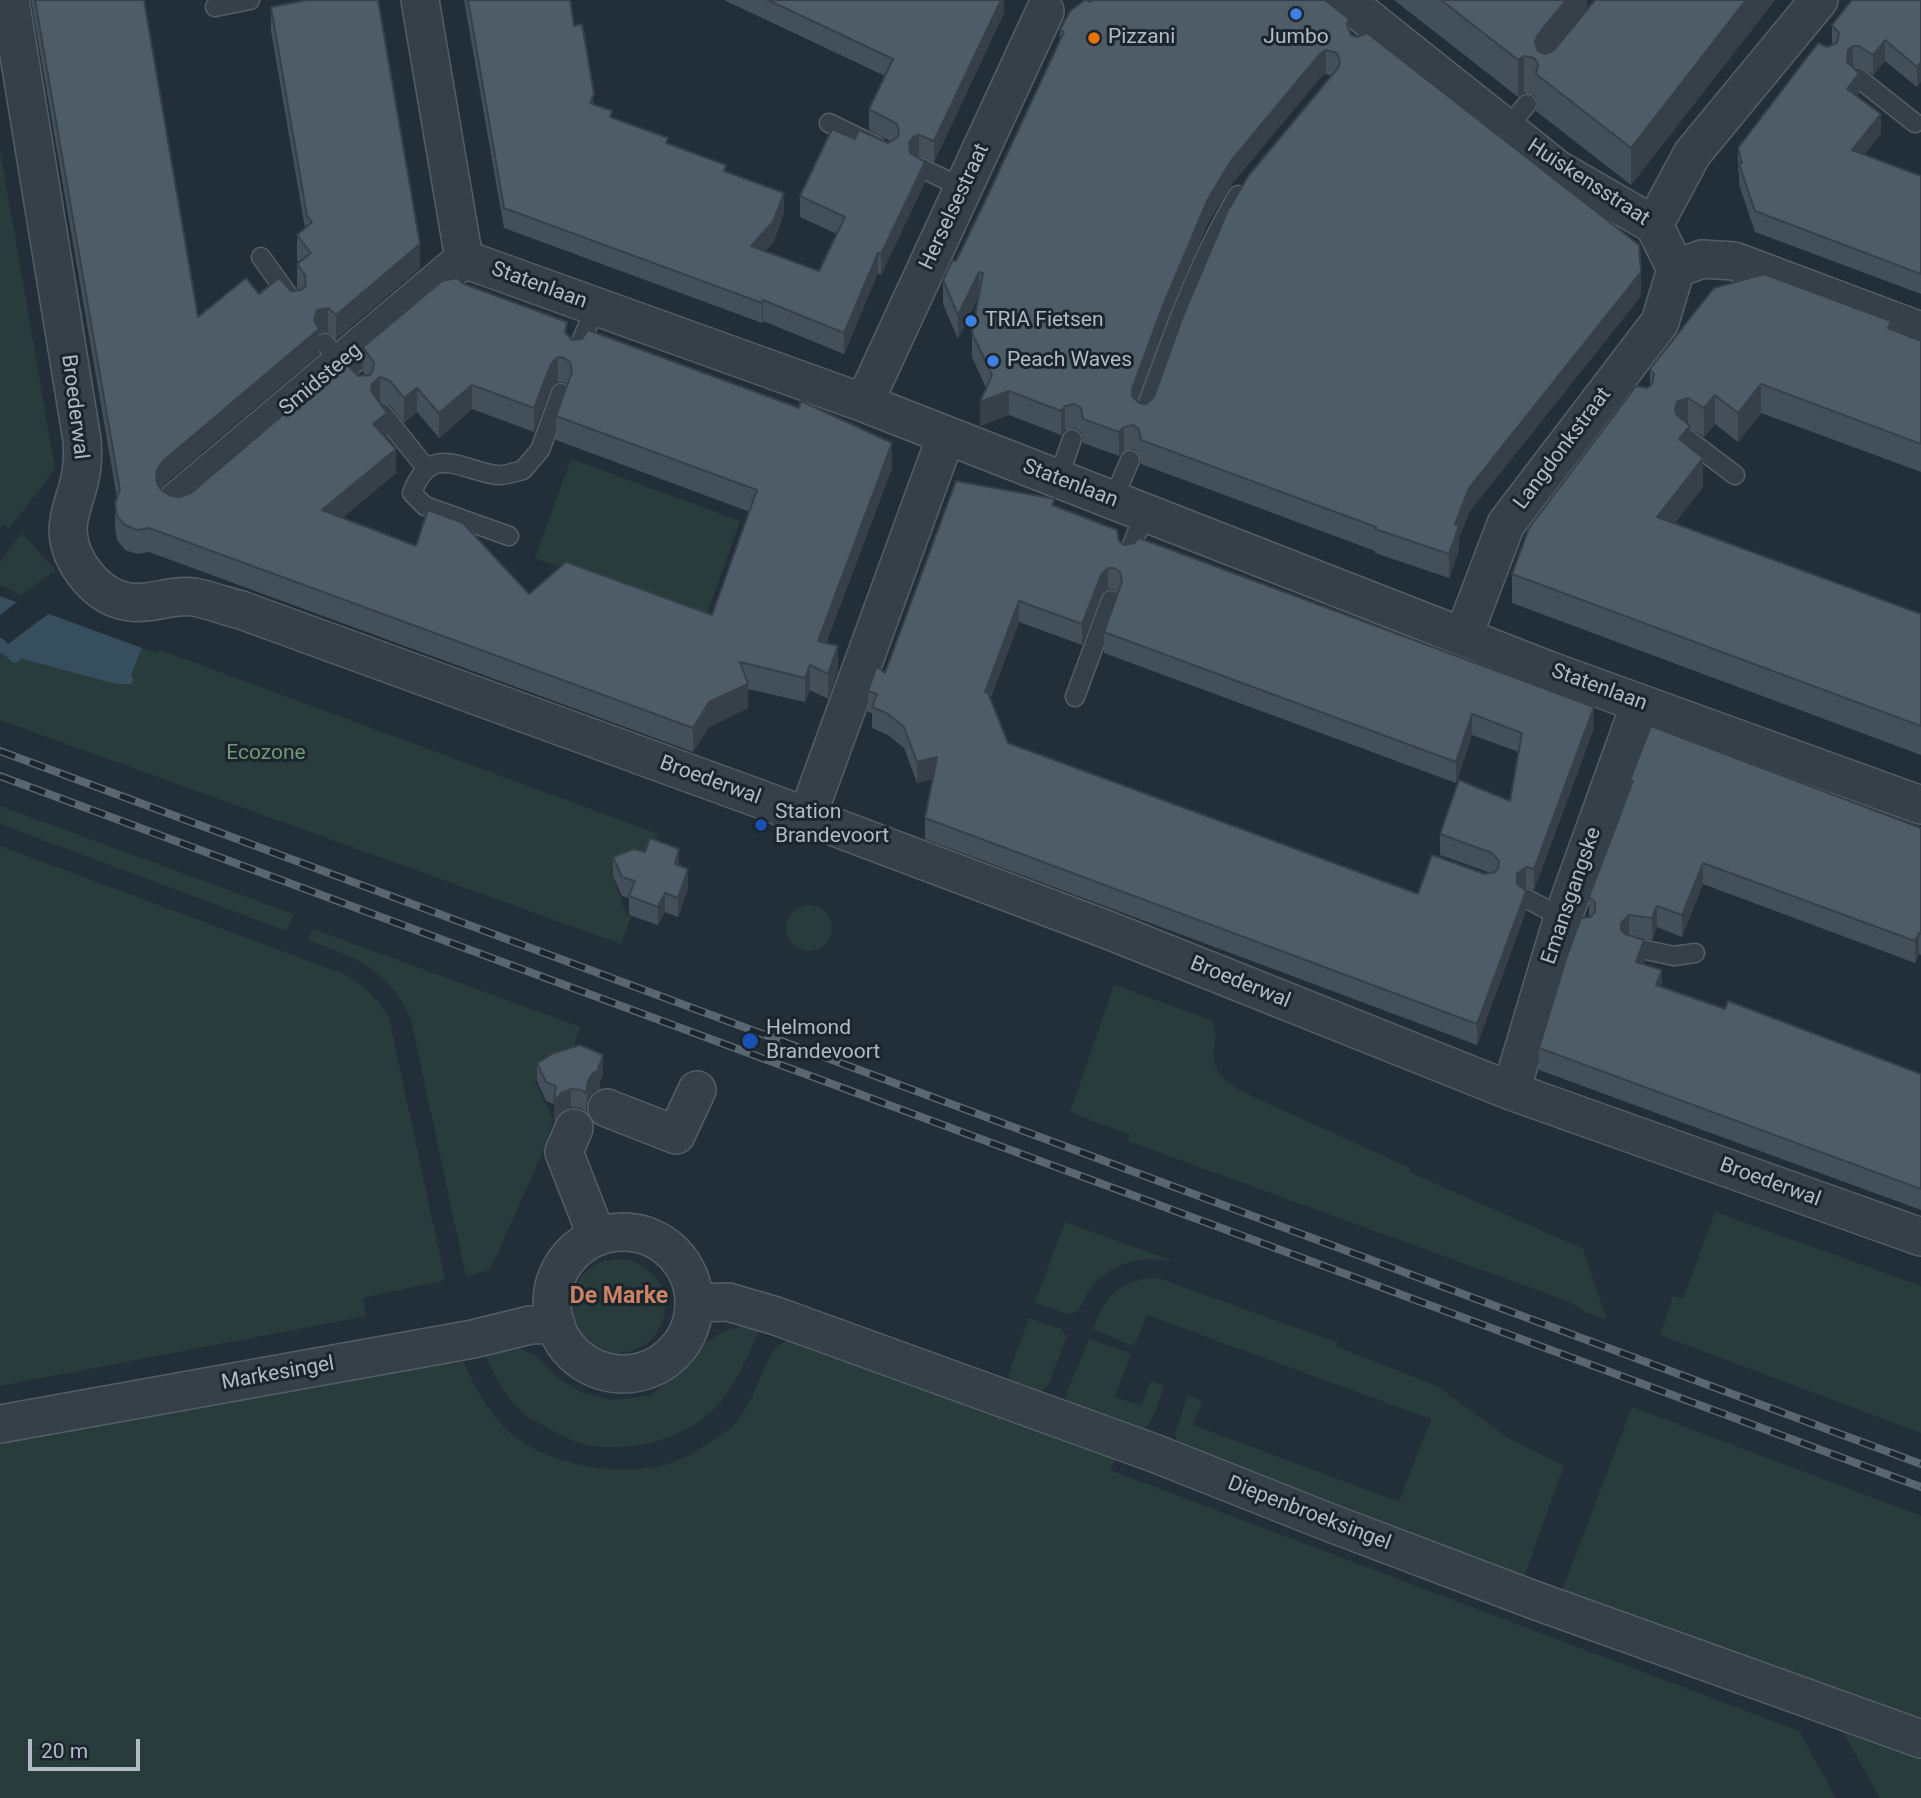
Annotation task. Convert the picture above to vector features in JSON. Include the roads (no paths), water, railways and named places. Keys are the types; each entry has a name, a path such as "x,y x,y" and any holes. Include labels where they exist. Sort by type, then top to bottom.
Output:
{"street":[{"name":"Broederwal","path":"10,0 82,440 81,475 68,531 76,563 103,592 131,602 174,596 195,597 240,610 1108,930 1511,1091 1921,1237"},
{"name":"Statenlaan","path":"420,0 464,259 864,403 1463,637 1921,805"},
{"name":"Huiskensstraat","path":"1345,0 1371,33 1517,116 1557,169 1654,225 1676,269"},
{"path":"1654,225 1692,154 1804,36 1819,0"},
{"name":"Herselsestraat","path":"864,403 1044,4"},
{"name":"Smidsteeg","path":"177,500 464,259"},
{"path":"1676,269 1702,259 1734,261 1921,331"},
{"name":"Langdonkstraat","path":"1463,637 1506,524 1618,387 1660,322 1676,269"},
{"path":"807,817 946,436"},
{"name":"Emansgangske","path":"1511,1091 1574,923 1640,704"},
{"path":"607,1108 676,1135 697,1090"},
{"path":"573,1128 564,1152 597,1237"},
{"path":"615,1233 635,1233 653,1238 682,1262 690,1279 695,1303 691,1326 680,1347 663,1363 641,1373 617,1374 594,1369 575,1356 562,1341 556,1324 552,1295 558,1274 570,1256 586,1242 615,1233"},
{"name":"Diepenbroeksingel","path":"695,1303 728,1302 776,1316 1154,1453 1534,1600 1921,1740"},
{"name":"Markesingel","path":"0,1424 473,1339 530,1325 556,1324"}],"lane":[{"path":"215,7 250,0"},
{"path":"1857,77 1915,123"},
{"path":"829,123 888,152"},
{"path":"919,167 963,188"},
{"path":"1143,417 1172,336 1218,229 1249,181"},
{"path":"261,257 295,305"},
{"path":"576,354 596,306"},
{"path":"509,536 425,506 412,493 419,474 435,463 457,464 498,475 523,470 540,450 561,393"},
{"path":"382,413 427,469"},
{"path":"1686,438 1735,475"},
{"path":"1058,479 1072,439"},
{"path":"1128,555 1130,460"},
{"path":"1075,697 1111,600"},
{"path":"1527,900 1574,923"},
{"path":"1632,947 1674,956 1695,953"}],"water":[{"path":"0,596 142,648 131,675 134,680 131,684 117,684 0,653"}],"waterway":[{"path":"0,643 15,658"}],"railway":[{"path":"0,751 1921,1464"},
{"path":"0,776 1921,1487"}],"place":[{"name":"Jumbo","path":"1296,14"},
{"name":"Pizzani","path":"1094,38"},
{"name":"TRIA Fietsen","path":"971,321"},
{"name":"Peach Waves","path":"993,361"},
{"name":"Station Brandevoort","path":"761,825"},
{"name":"Helmond Brandevoort","path":"750,1041"}],"district":[{"name":"De Marke","path":"619,1297"}],"park label":[{"name":"Ecozone","path":"266,754"}]}
